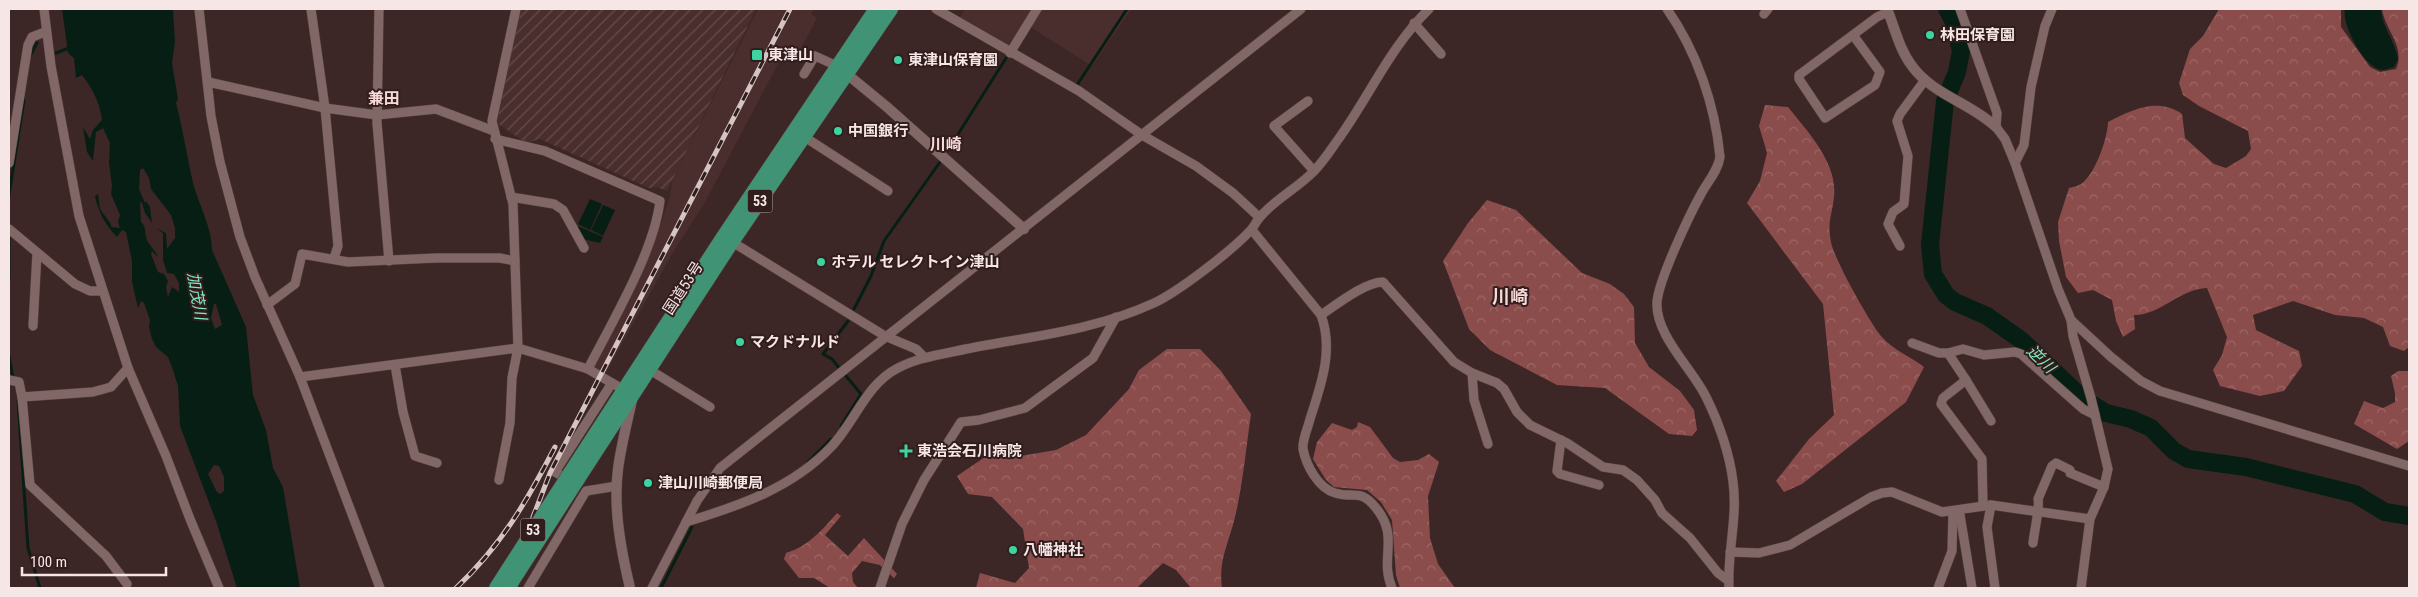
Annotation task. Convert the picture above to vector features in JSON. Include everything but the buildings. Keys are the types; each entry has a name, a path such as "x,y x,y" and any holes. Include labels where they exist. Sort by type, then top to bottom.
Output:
{"highway":[{"name":"国道53号","path":"842,70 876,9"},
{"name":"国道53号","path":"508,588 623,390 842,70 890,9"},
{"name":"国道53号","path":"623,390 650,370 728,239"},
{"name":"国道53号","path":"496,588 574,476"}],"street":[{"path":"44,9 45,32 79,216 128,368 219,588"},
{"path":"199,9 210,116 240,237 267,305 300,377 380,588"},
{"path":"311,9 325,108 338,246 334,258"},
{"path":"379,9 377,115 389,261"},
{"path":"499,480 510,423 512,378 518,348 511,197 492,120 516,9"},
{"path":"936,9 1079,92 1142,135 1196,166 1233,193 1260,217"},
{"path":"1010,53 1037,9"},
{"path":"652,588 706,485 720,468 1300,9"},
{"path":"686,522 718,513 785,485 799,476 831,447 880,380 896,369 925,358 986,345 1066,333 1157,302 1194,276 1252,230 1260,217 1314,171 1338,140 1414,23 1429,9"},
{"path":"1667,9 1678,25 1707,89 1720,157 1719,165 1695,206 1666,271 1658,294 1657,315 1676,351 1707,397 1721,435 1733,482 1729,584"},
{"path":"1960,9 1997,113 1996,127"},
{"path":"1853,35 1880,72 1876,85 1825,118 1799,79 1799,75 1853,35 1888,10 1904,53 1925,80 1996,127 2005,139 2015,163 2058,289 2072,320 2073,336 2107,460 2108,469 2104,487 2090,519 2081,588"},
{"path":"2015,163 2024,145 2031,87 2049,10"},
{"path":"1414,23 1441,54"},
{"path":"9,163 28,45 32,37 45,32"},
{"path":"804,74 815,56 842,70 1024,229"},
{"path":"1900,246 1888,224 1892,212 1904,204 1908,170 1906,145 1897,121 1925,80"},
{"path":"208,82 325,108 377,115 436,109 495,135 545,152 660,201 658,220 634,277 588,369"},
{"path":"1308,101 1274,126 1314,171"},
{"path":"799,133 888,191"},
{"path":"511,197 554,204 563,210 584,248"},
{"path":"9,229 75,284 90,292 102,291"},
{"path":"1252,230 1321,315 1326,330 1327,343 1323,378 1302,446 1306,465 1322,484 1335,493 1356,494 1368,500 1386,521 1388,529 1387,563 1392,588"},
{"path":"728,239 885,336 916,349 925,358"},
{"path":"33,326 37,253"},
{"path":"267,305 295,284 302,254 334,258 348,262 436,258 500,258 515,261"},
{"path":"1321,315 1376,282 1383,282 1450,358 1472,374 1497,382 1504,389 1517,412 1530,425 1561,440 1603,467 1623,470 1637,480 1655,500 1662,513 1694,542 1718,574 1729,584"},
{"path":"880,588 902,524 924,480 961,422 978,420 1025,408 1093,358 1116,317"},
{"path":"2072,320 2111,358 2142,381 2160,390 2409,466"},
{"path":"1912,343 1939,353 1948,354 1963,348 1984,355 2015,352 2021,354 2083,409 2095,413"},
{"path":"300,377 518,348 588,369 623,390"},
{"path":"1948,354 1991,420"},
{"path":"394,365 403,412 415,456 437,464"},
{"path":"22,397 93,392 111,387 128,368"},
{"path":"650,370 710,407"},
{"path":"1472,374 1474,400 1488,444"},
{"path":"9,380 20,382 30,485 106,556 126,587"},
{"path":"1966,380 1942,398 1941,404 1982,459 1987,505 1987,527 1995,588"},
{"path":"623,390 617,486 620,540 630,588"},
{"path":"617,486 586,491 555,472 623,390"},
{"path":"1561,440 1557,471 1560,474 1599,485"},
{"path":"2033,543 2040,492 2052,466 2056,463 2070,470 2070,473 2081,479 2104,487"},
{"path":"528,588 586,491"},
{"path":"1730,552 1759,553 1790,545 1871,497 1892,492 1942,512 1987,505 2090,519"},
{"path":"1938,588 1952,551 1953,511"},
{"path":"1953,511 1960,515 1972,588"}],"shaded area":[{"path":"520,9 756,9 667,191 657,187 649,188 540,139 526,143 497,123"},
{"path":"758,9 814,9 811,14 817,18 800,50 788,45 704,204 672,254 605,374 593,367 628,303 651,251 670,197 672,181"},
{"path":"965,9 1131,9 1092,66 1024,23 1008,48 959,19"}],"green space":[{"path":"2219,9 2341,9 2341,27 2370,67 2380,72 2396,69 2398,61 2397,46 2382,9 2409,9 2409,347 2404,351 2390,346 2383,327 2364,318 2335,315 2293,301 2253,315 2256,330 2299,351 2302,366 2284,391 2260,396 2220,386 2213,370 2222,355 2227,337 2207,288 2197,289 2153,311 2134,315 2135,329 2123,337 2116,321 2112,300 2093,290 2078,293 2066,277 2059,241 2058,222 2069,188 2081,184 2091,173 2103,146 2108,122 2145,107 2163,106 2182,114 2185,138 2214,164 2226,168 2246,156 2251,149 2248,131 2199,106 2183,95 2179,83 2190,49 2203,36"},
{"path":"1765,105 1788,107 1820,148 1831,172 1834,184 1830,229 1833,250 1838,261 1861,304 1885,341 1924,367 1906,402 1802,484 1784,492 1776,481 1809,439 1834,415 1823,304 1747,203 1760,181 1767,153 1759,126"},
{"path":"1487,200 1516,210 1582,273 1610,284 1624,294 1634,307 1635,343 1649,367 1680,391 1694,410 1697,430 1692,436 1669,434 1605,388 1557,385 1490,350 1469,329 1443,261 1468,223"},
{"path":"1167,349 1200,349 1221,371 1251,414 1238,504 1223,560 1222,588 1191,588 1176,570 1163,563 1137,588 976,588 980,573 1015,583 1029,568 1023,529 992,497 968,494 957,476 985,457 1009,458 1056,450 1086,435 1129,389 1139,370"},
{"path":"2398,371 2409,371 2409,441 2397,449 2354,424 2364,401 2383,408 2395,402 2391,376"},
{"path":"1358,422 1370,427 1393,458 1400,462 1418,460 1429,454 1439,462 1428,496 1430,538 1438,564 1455,588 1400,588 1396,575 1392,520 1381,502 1367,490 1334,487 1326,480 1313,459 1317,442 1332,423 1352,430 1357,427"},
{"path":"837,513 841,516 825,535 848,556 864,538 897,574 894,578 880,565 862,561 852,573 853,582 858,588 830,588 814,578 799,578 784,559 786,553 808,542"}],"water":[{"name":"加茂川","path":"62,9 173,9 175,42 172,63 178,99 176,103 193,183 208,225 212,250 246,327 253,395 266,430 273,468 283,487 300,588 237,588 216,521 180,426 178,386 173,370 168,357 156,347 152,339 149,327 150,320 144,303 141,301 138,308 132,282 132,261 126,232 122,230 117,237 109,228 98,208 95,196 98,194 100,209 111,224 111,227 120,228 118,222 120,215 111,194 110,143 103,128 96,132 93,161 87,152 83,127 90,139 93,130 102,120 99,107 92,90 82,75 76,78 74,58 68,53","holes":["143,168 149,178 151,189 171,215 175,228 175,238 167,249 166,233 156,228 163,233 163,260 167,273 174,274 179,283 179,292 172,287 168,297 166,287 168,281 164,274 158,272 151,254 152,251 158,257 147,240 144,226 141,222 140,202 152,223 150,207 146,201 145,203 139,189 140,170","214,304 216,304 222,325 215,329 211,318","214,465 219,466 224,477 224,491 220,494 217,492 208,474"]},
{"path":"2345,9 2381,9 2398,59 2394,67 2382,70 2375,68 2368,62 2350,35"},
{"path":"590,199 602,204 590,230 578,224"},
{"path":"603,205 615,210 603,236 591,230"},
{"path":"578,226 603,237 600,243 583,239"}],"waterway":[{"path":"1075,88 1127,9"},
{"name":"逆川","path":"1947,9 1954,22 1961,51 1957,72 1945,101 1930,245 1933,274 1946,295 1955,302 1987,316 2021,340 2083,399 2106,413 2131,419 2151,428 2174,451 2188,459 2246,467 2355,494 2385,512 2409,516"},
{"path":"30,56 37,43"},
{"path":"56,53 69,48"},
{"path":"948,150 1008,55"},
{"path":"9,195 24,100"},
{"path":"854,309 871,276 884,241 940,162"},
{"path":"9,238 9,279"},
{"path":"839,368 832,359 823,354 848,321"},
{"path":"9,356 13,378"},
{"path":"841,426 861,394 846,376"},
{"path":"18,401 28,548 40,588"},
{"path":"807,463 831,439"},
{"path":"661,588 692,527"}],"railway":[{"path":"515,588 533,517 550,473 790,9"},
{"path":"456,588 487,556 512,522 555,447"}],"place":[{"name":"林田保育園","path":"1930,35"},
{"name":"東津山","path":"757,55"},
{"name":"東津山保育園","path":"898,60"},
{"name":"中国銀行","path":"838,131"},
{"name":"ホテル セレクトイン津山","path":"821,262"},
{"name":"マクドナルド","path":"740,342"},
{"name":"東浩会石川病院","path":"906,451"},
{"name":"津山川崎郵便局","path":"648,483"},
{"name":"八幡神社","path":"1013,550"}],"district":[{"name":"兼田","path":"384,98"},
{"name":"川崎","path":"946,144"},
{"name":"川崎","path":"1510,296"}]}
